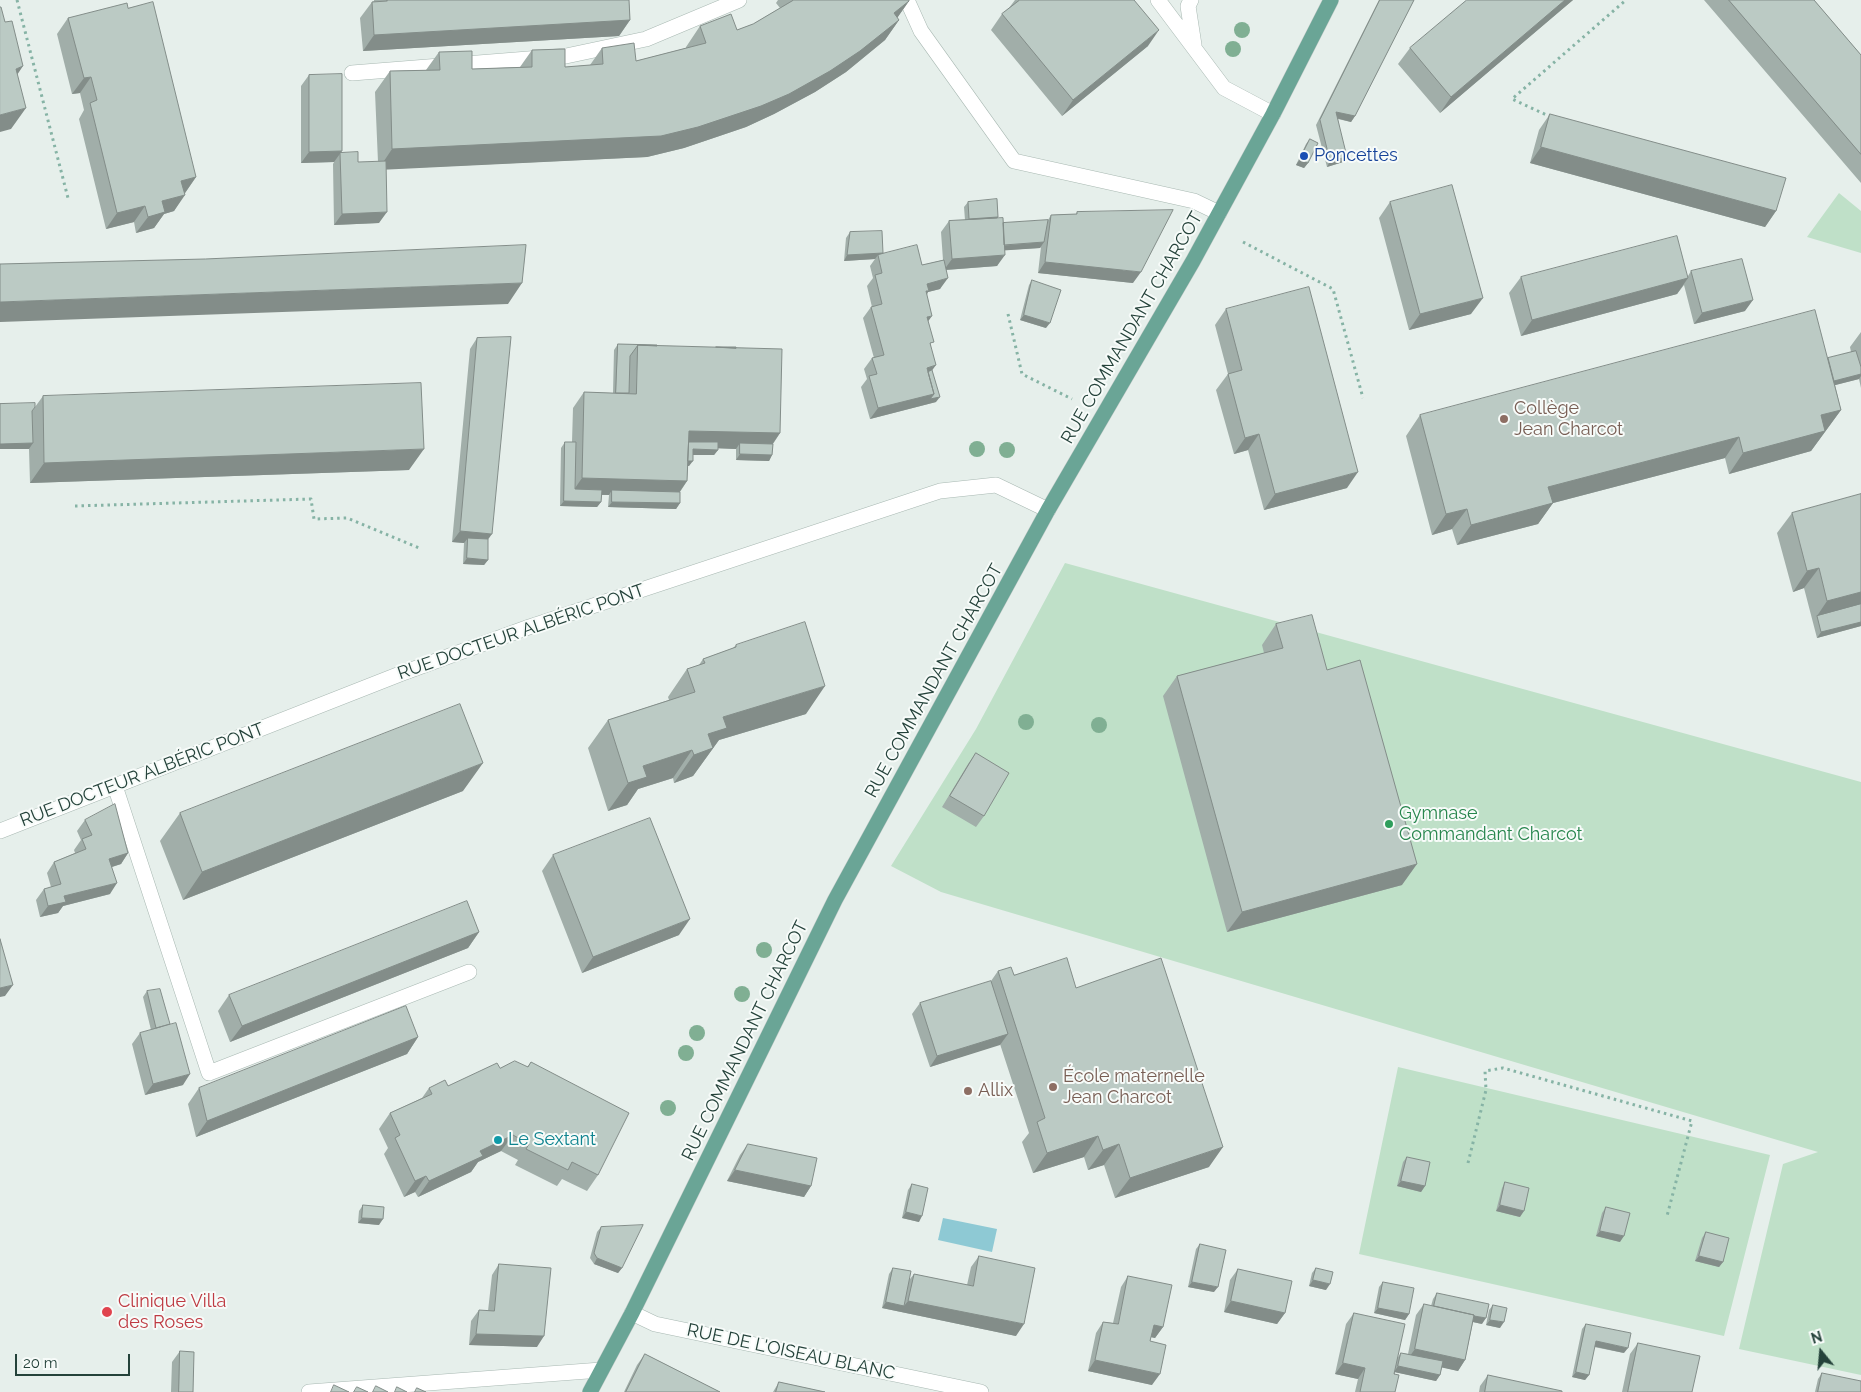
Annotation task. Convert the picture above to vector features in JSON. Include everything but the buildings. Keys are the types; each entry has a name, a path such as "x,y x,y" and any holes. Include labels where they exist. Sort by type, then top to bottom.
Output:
{"main road":[{"name":"RUE COMMANDANT CHARCOT","path":"590,1392 632,1314 835,900 1048,510 1192,262 1273,114 1331,0"}],"street":[{"path":"907,0 921,31 1014,160 1194,201 1219,213"},
{"path":"1158,0 1224,88 1273,114"},
{"path":"1191,0 1188,6 1194,46"},
{"path":"352,73 566,56 646,39 734,1"},
{"name":"RUE DOCTEUR ALBÉRIC PONT","path":"0,831 400,674 520,631 940,491 996,485 1048,510"},
{"path":"115,786 209,1073 469,972"},
{"name":"RUE DE L'OISEAU BLANC","path":"632,1314 655,1324 981,1392"},
{"path":"309,1392 601,1370"}],"path":[{"path":"17,0 68,198"},
{"path":"1554,119 1512,99 1626,0"},
{"path":"1243,242 1333,289 1364,398"},
{"path":"1008,314 1022,374 1072,399"},
{"path":"75,506 311,499 314,519 347,518 419,548"},
{"path":"1468,1163 1486,1090 1486,1070 1503,1068 1692,1121 1667,1216"}],"green space":[{"path":"1839,193 1861,211 1861,253 1807,237"},
{"name":"Gymnase Commandant Charcot","path":"1065,563 1861,782 1861,1375 1739,1349 1783,1164 1818,1152 941,892 891,866 976,729"},
{"path":"1398,1067 1770,1155 1724,1336 1359,1254"}],"water":[{"path":"943,1218 997,1229 992,1252 938,1240"}],"place":[{"name":"Poncettes","path":"1304,156"},
{"name":"Collège Jean Charcot","path":"1504,419"},
{"name":"Gymnase Commandant Charcot","path":"1389,824"},
{"name":"École maternelle Jean Charcot","path":"1053,1087"},
{"name":"Allix","path":"968,1091"},
{"name":"Le Sextant","path":"498,1140"},
{"name":"Clinique Villa des Roses","path":"107,1312"}]}
